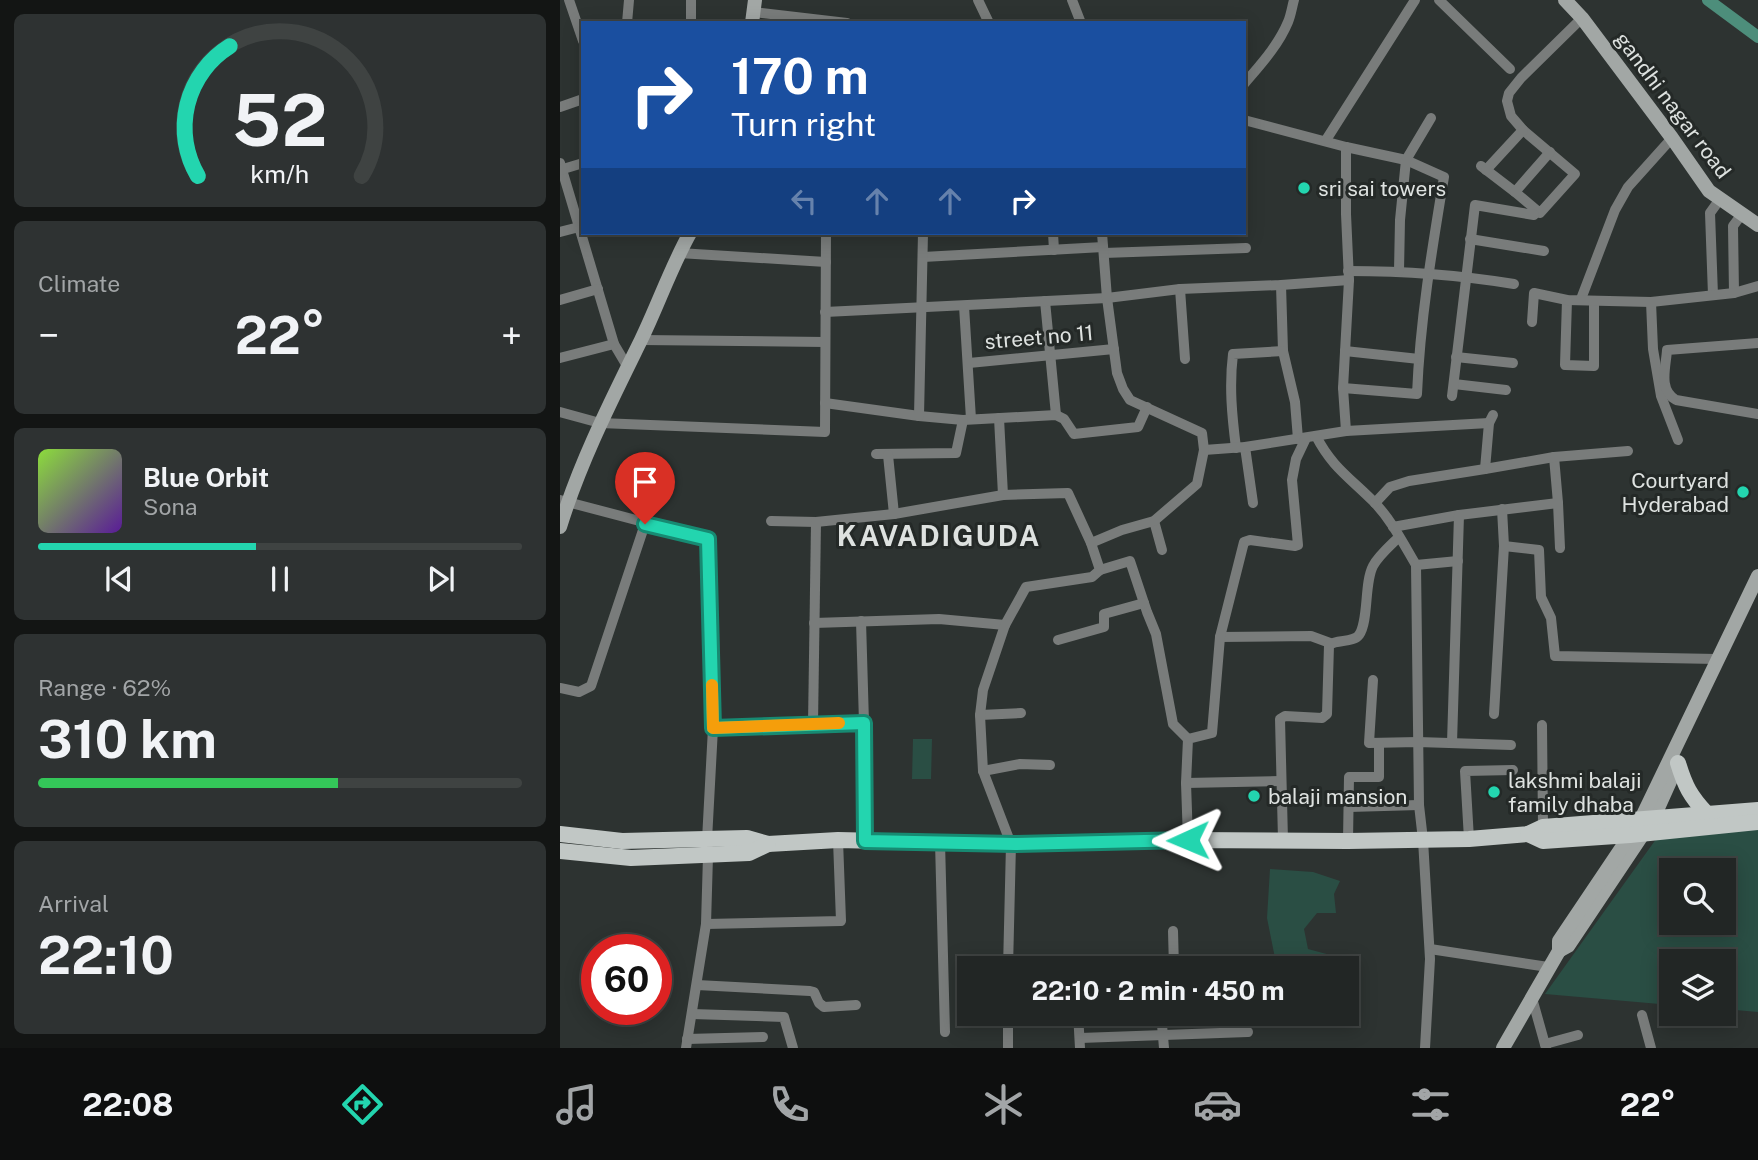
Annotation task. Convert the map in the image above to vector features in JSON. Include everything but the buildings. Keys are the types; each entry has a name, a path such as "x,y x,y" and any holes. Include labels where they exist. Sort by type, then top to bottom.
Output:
{"main road":[{"name":"gandhi nagar road","path":"1564,0 1582,18 1709,191 1758,225"},
{"path":"560,527 564,501 689,235"},
{"path":"1642,827 1717,659 1758,576"},
{"path":"1503,1048 1548,967 1559,951 1568,946 1642,827 1678,763 1758,596"},
{"path":"1678,763 1685,785 1707,814"},
{"path":"1528,834 1543,841 1642,827 1707,814 1758,810"},
{"path":"560,834 749,853 768,844 838,840 1011,844 1188,840 1423,840 1528,834 1544,827 1642,827 1758,822"},
{"path":"560,851 631,858 708,848"}],"street":[{"path":"569,0 581,35"},
{"path":"627,21 629,0"},
{"path":"691,0 691,21"},
{"path":"978,0 988,21"},
{"path":"1072,0 1080,21"},
{"path":"1246,82 1276,43 1288,22 1294,0"},
{"path":"1326,140 1415,0"},
{"path":"1439,0 1510,69"},
{"path":"754,12 830,21"},
{"path":"1523,130 1484,168 1539,213 1574,174 1523,130 1511,116 1507,101 1509,93 1521,78 1582,18"},
{"path":"560,107 581,100"},
{"path":"1399,271 1400,220 1406,160 1431,118"},
{"path":"1246,120 1406,160 1444,177 1428,274 1417,394 1343,388"},
{"path":"1581,299 1615,210 1629,187 1672,138"},
{"path":"1346,147 1349,276 1343,388 1346,431"},
{"path":"1515,192 1550,152"},
{"path":"560,232 581,226 561,168 581,163"},
{"path":"1713,295 1710,213 1720,199"},
{"path":"1452,396 1475,205 1534,215"},
{"path":"1734,293 1733,226 1742,214"},
{"path":"583,235 614,344 626,366"},
{"path":"560,412 600,423 825,432 826,235"},
{"path":"919,416 923,235"},
{"path":"1053,235 1054,250"},
{"path":"1091,543 1154,521 1197,484 1204,450 1202,433 1130,400 1123,389 1117,373 1102,235"},
{"path":"1470,239 1544,251"},
{"path":"923,257 1054,250 1245,248"},
{"path":"679,253 826,262"},
{"path":"825,312 1107,298 1180,289 1281,285 1399,271 1467,276 1514,284"},
{"path":"1281,285 1283,351 1307,438 1375,503 1416,565 1419,805 1430,949 1425,1048"},
{"path":"1532,322 1534,293 1567,300 1651,302 1734,293 1758,286"},
{"path":"560,300 598,289"},
{"path":"1180,289 1185,359"},
{"path":"1567,300 1565,365 1594,366 1594,301"},
{"path":"1045,301 1056,415"},
{"path":"1651,302 1653,349 1661,396 1678,440"},
{"path":"876,454 956,453 967,420 968,363 964,306"},
{"path":"640,340 825,342"},
{"path":"560,358 614,344"},
{"path":"1758,344 1667,350 1665,386 1668,396 1675,400 1758,414"},
{"name":"street no 11","path":"968,363 1114,349"},
{"path":"1253,503 1231,410 1234,354 1283,351"},
{"path":"1345,351 1419,359"},
{"path":"1456,357 1513,363"},
{"path":"1454,384 1506,390"},
{"path":"825,403 967,420 1056,415 1064,419 1074,434 1138,427 1147,407"},
{"path":"999,418 1003,495"},
{"path":"1204,450 1346,431 1491,419 1485,469"},
{"path":"1188,739 1212,733 1220,637 1244,542 1250,540 1298,545 1292,481 1296,460 1307,438"},
{"path":"1375,503 1382,493 1399,483 1554,457 1628,451"},
{"path":"888,455 894,514"},
{"path":"1554,457 1560,548"},
{"path":"771,521 816,522 894,514 1003,495 1068,493 1100,570"},
{"path":"564,501 708,539 713,728 706,923 687,1044 764,1037"},
{"path":"1393,527 1459,515 1558,503"},
{"path":"1494,715 1504,546 1502,509"},
{"path":"1452,743 1459,515"},
{"path":"1154,521 1162,550"},
{"path":"813,724 816,522"},
{"path":"560,688 579,692 591,687 645,524"},
{"path":"1220,637 1311,636 1331,643 1354,639 1363,625 1374,565 1399,537"},
{"path":"1504,546 1539,550 1541,597 1551,618 1555,656 1717,659"},
{"path":"1008,956 1011,844 983,771 980,715 983,690 1005,625 1026,587 1092,577 1100,570 1130,561 1156,634 1173,724 1188,739 1188,840"},
{"path":"1416,565 1458,561"},
{"path":"1058,640 1104,627 1104,614 1144,603"},
{"path":"814,623 939,619 1005,625"},
{"path":"861,621 865,841"},
{"path":"1283,840 1280,719 1285,716 1322,718 1326,714 1328,651 1331,643"},
{"path":"1373,680 1369,743 1511,745"},
{"path":"980,715 1021,713"},
{"path":"713,728 864,723"},
{"path":"1542,725 1544,827"},
{"path":"1348,841 1349,777 1379,777 1379,743"},
{"path":"983,771 1020,764 1050,765"},
{"path":"1469,839 1465,771 1513,770"},
{"path":"1186,783 1280,781"},
{"path":"1349,807 1419,805"},
{"path":"706,923 841,921 838,840"},
{"path":"940,842 945,1032"},
{"path":"1173,931 1174,956"},
{"path":"1430,949 1548,967"},
{"path":"697,985 810,991 814,992 824,1007 856,1005"},
{"path":"1532,998 1545,1046 1578,1035"},
{"path":"692,1014 784,1017 793,1048"},
{"path":"1642,1015 1651,1048"},
{"path":"1008,1026 1008,1048"},
{"path":"1162,1026 1164,1048"},
{"path":"1080,1043 1163,1034 1248,1032"}],"green space":[{"path":"913,739 932,739 931,779 912,779"},
{"path":"1758,828 1758,1012 1736,1010 1736,949 1659,949 1659,1004 1545,994 1659,835"},
{"path":"1270,869 1313,872 1340,881 1334,894 1336,913 1317,913 1304,929 1308,949 1334,956 1275,956 1267,918"}],"waterway":[{"path":"1708,0 1758,37"}],"slow traffic":[{"path":"712,685 713,728 839,723"}],"place":[{"name":"sri sai towers","path":"1304,188"},
{"name":"Courtyard Hyderabad","path":"1743,492"},
{"name":"lakshmi balaji family dhaba","path":"1494,792"},
{"name":"balaji mansion","path":"1254,796"}],"district":[{"name":"KAVADIGUDA","path":"939,535"}],"route":[{"path":"645,524 708,539 713,728 864,723 865,841 1015,844 1188,840"}]}
